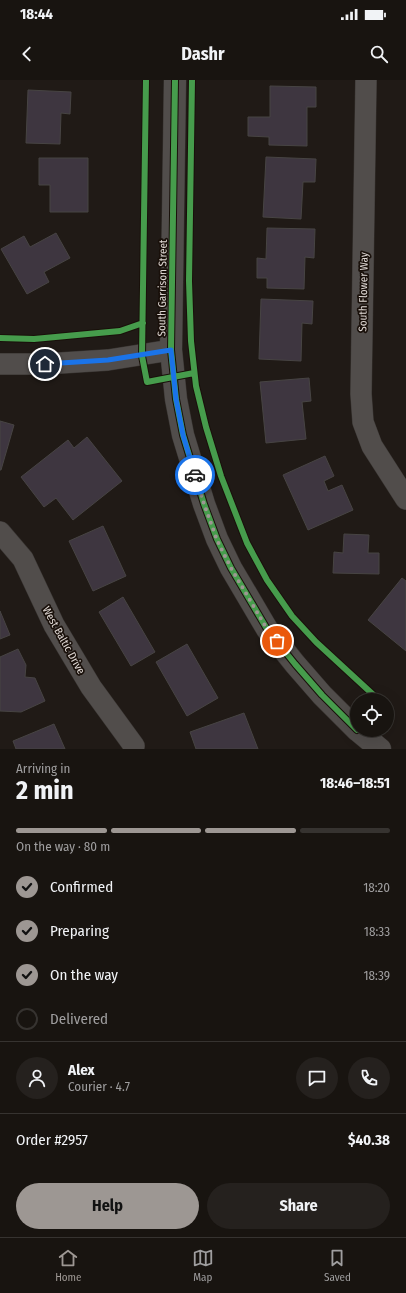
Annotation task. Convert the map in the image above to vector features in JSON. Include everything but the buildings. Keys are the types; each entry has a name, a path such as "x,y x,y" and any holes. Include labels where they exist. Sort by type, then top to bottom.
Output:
{"street":[{"name":"South Garrison Street","path":"175,80 171,350 176,399 183,435 204,504 217,540 231,568 267,629 322,695 350,723"},
{"name":"South Flower Way","path":"366,80 361,394 363,422 372,446 404,496"},
{"path":"0,364 45,364 108,360 171,350"},
{"name":"West Baltic Drive","path":"0,532 23,559 54,625 91,687 134,746"},
{"name":"South Garrison Street","path":"365,737 380,749"}],"cycle path":[{"path":"146,80 142,356 147,382 194,373"},
{"path":"175,80 171,350 176,399 183,435 204,504 217,539 231,568 267,629 322,695 350,723"},
{"path":"192,80 189,281 191,341 196,386 206,427 221,476 247,543 267,580 292,616 316,642 371,693"},
{"path":"0,338 34,339 120,331 143,323"}],"way so far":[{"path":"195,475 217,540 231,568 267,629 277,641"}],"route":[{"path":"45,364 108,360 171,350 176,399 183,435 195,475"}]}
